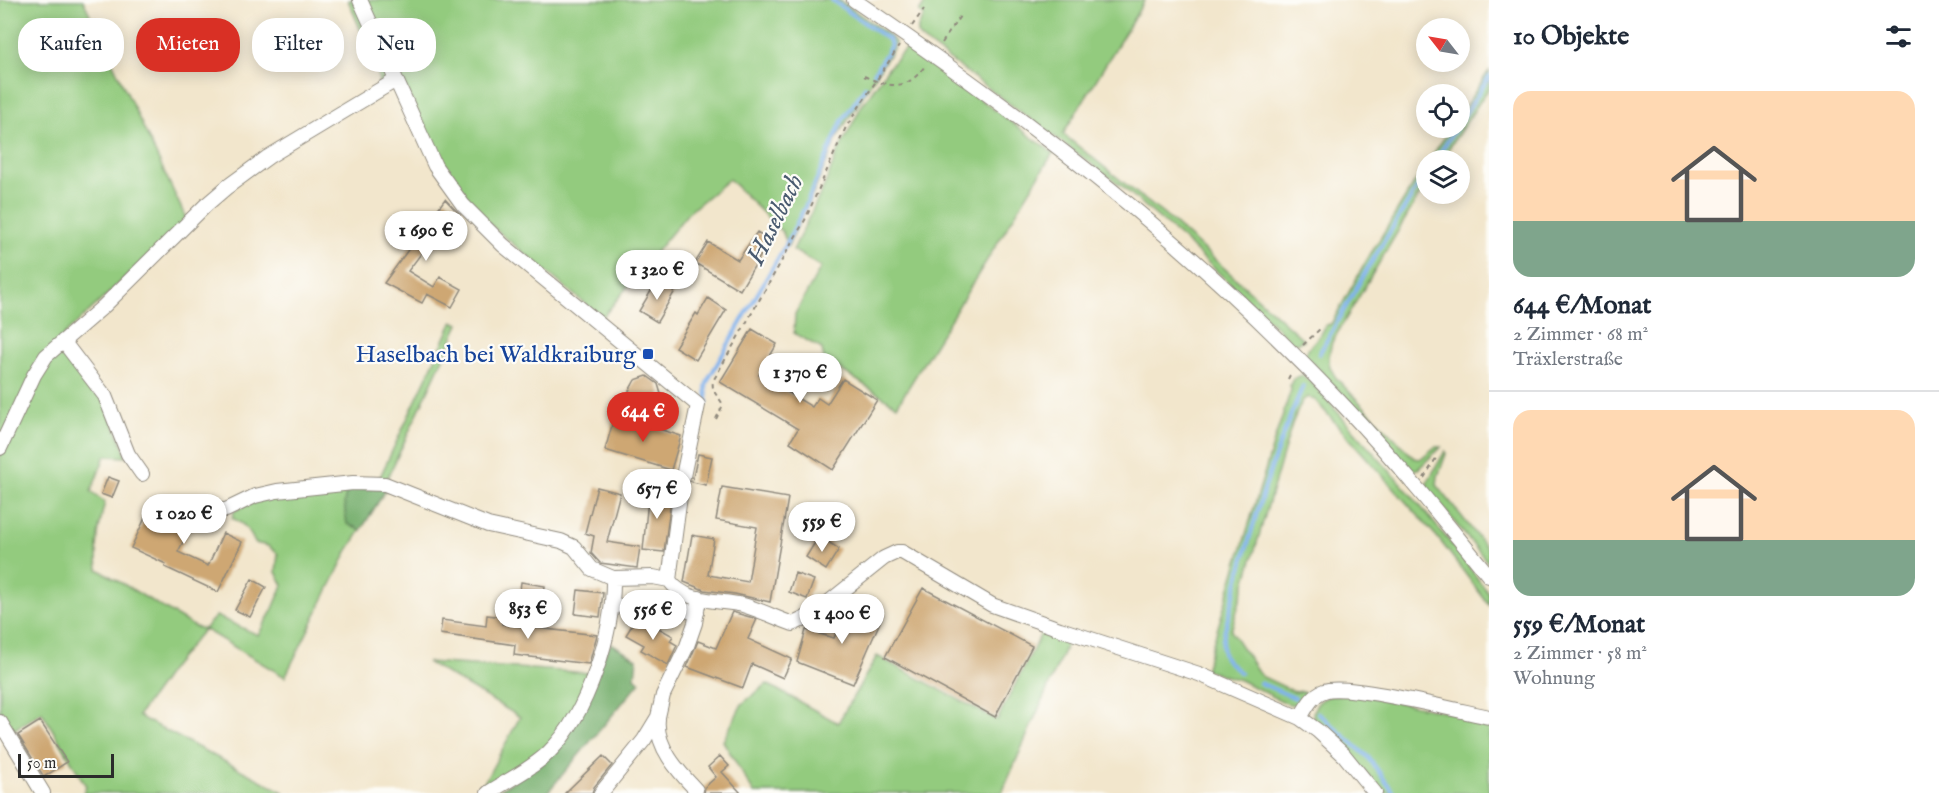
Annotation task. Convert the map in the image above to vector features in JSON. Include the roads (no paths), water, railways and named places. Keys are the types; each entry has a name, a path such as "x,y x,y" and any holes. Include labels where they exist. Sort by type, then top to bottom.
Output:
{"street":[{"path":"360,0 435,166 463,204 503,245 698,405 682,481 669,580"},
{"path":"854,0 1047,139 1103,182 1175,244 1293,354 1347,409 1489,576"},
{"path":"0,448 38,367 46,356 104,306 206,205 236,180 316,126 396,80"},
{"path":"63,341 105,396 128,454 142,474"},
{"path":"221,510 226,510 255,496 277,491 353,483 385,484 488,525 568,544 574,547 592,569 613,578 653,577 669,580 682,593 745,606 793,624 814,614 884,558 902,552 992,604 1060,629 1199,674 1300,718 1344,755 1375,793"},
{"path":"488,793 548,753 562,738 575,716 597,668 612,605 613,578"},
{"path":"696,790 682,776 661,742 657,731 663,695 687,645 695,623 699,598"},
{"path":"612,605 631,607 642,600 697,613"},
{"path":"1300,718 1313,698 1332,688 1369,693 1489,717"},
{"path":"601,793 644,740 658,717"},
{"path":"0,722 43,793"}],"waterway":[{"name":"Haselbach","path":"832,0 889,40 891,45 874,73"},
{"path":"1470,106 1489,77"},
{"name":"Haselbach","path":"707,402 706,386 709,378 785,246 805,207 842,121 865,87"},
{"path":"1442,150 1449,138"},
{"path":"1319,354 1416,189"},
{"path":"1241,673 1224,656 1222,647 1224,635 1263,493 1303,386"},
{"path":"1260,683 1295,698"},
{"path":"1318,713 1368,757 1394,793"}],"place":[{"name":"Haselbach bei Waldkraiburg","path":"648,354"}]}
